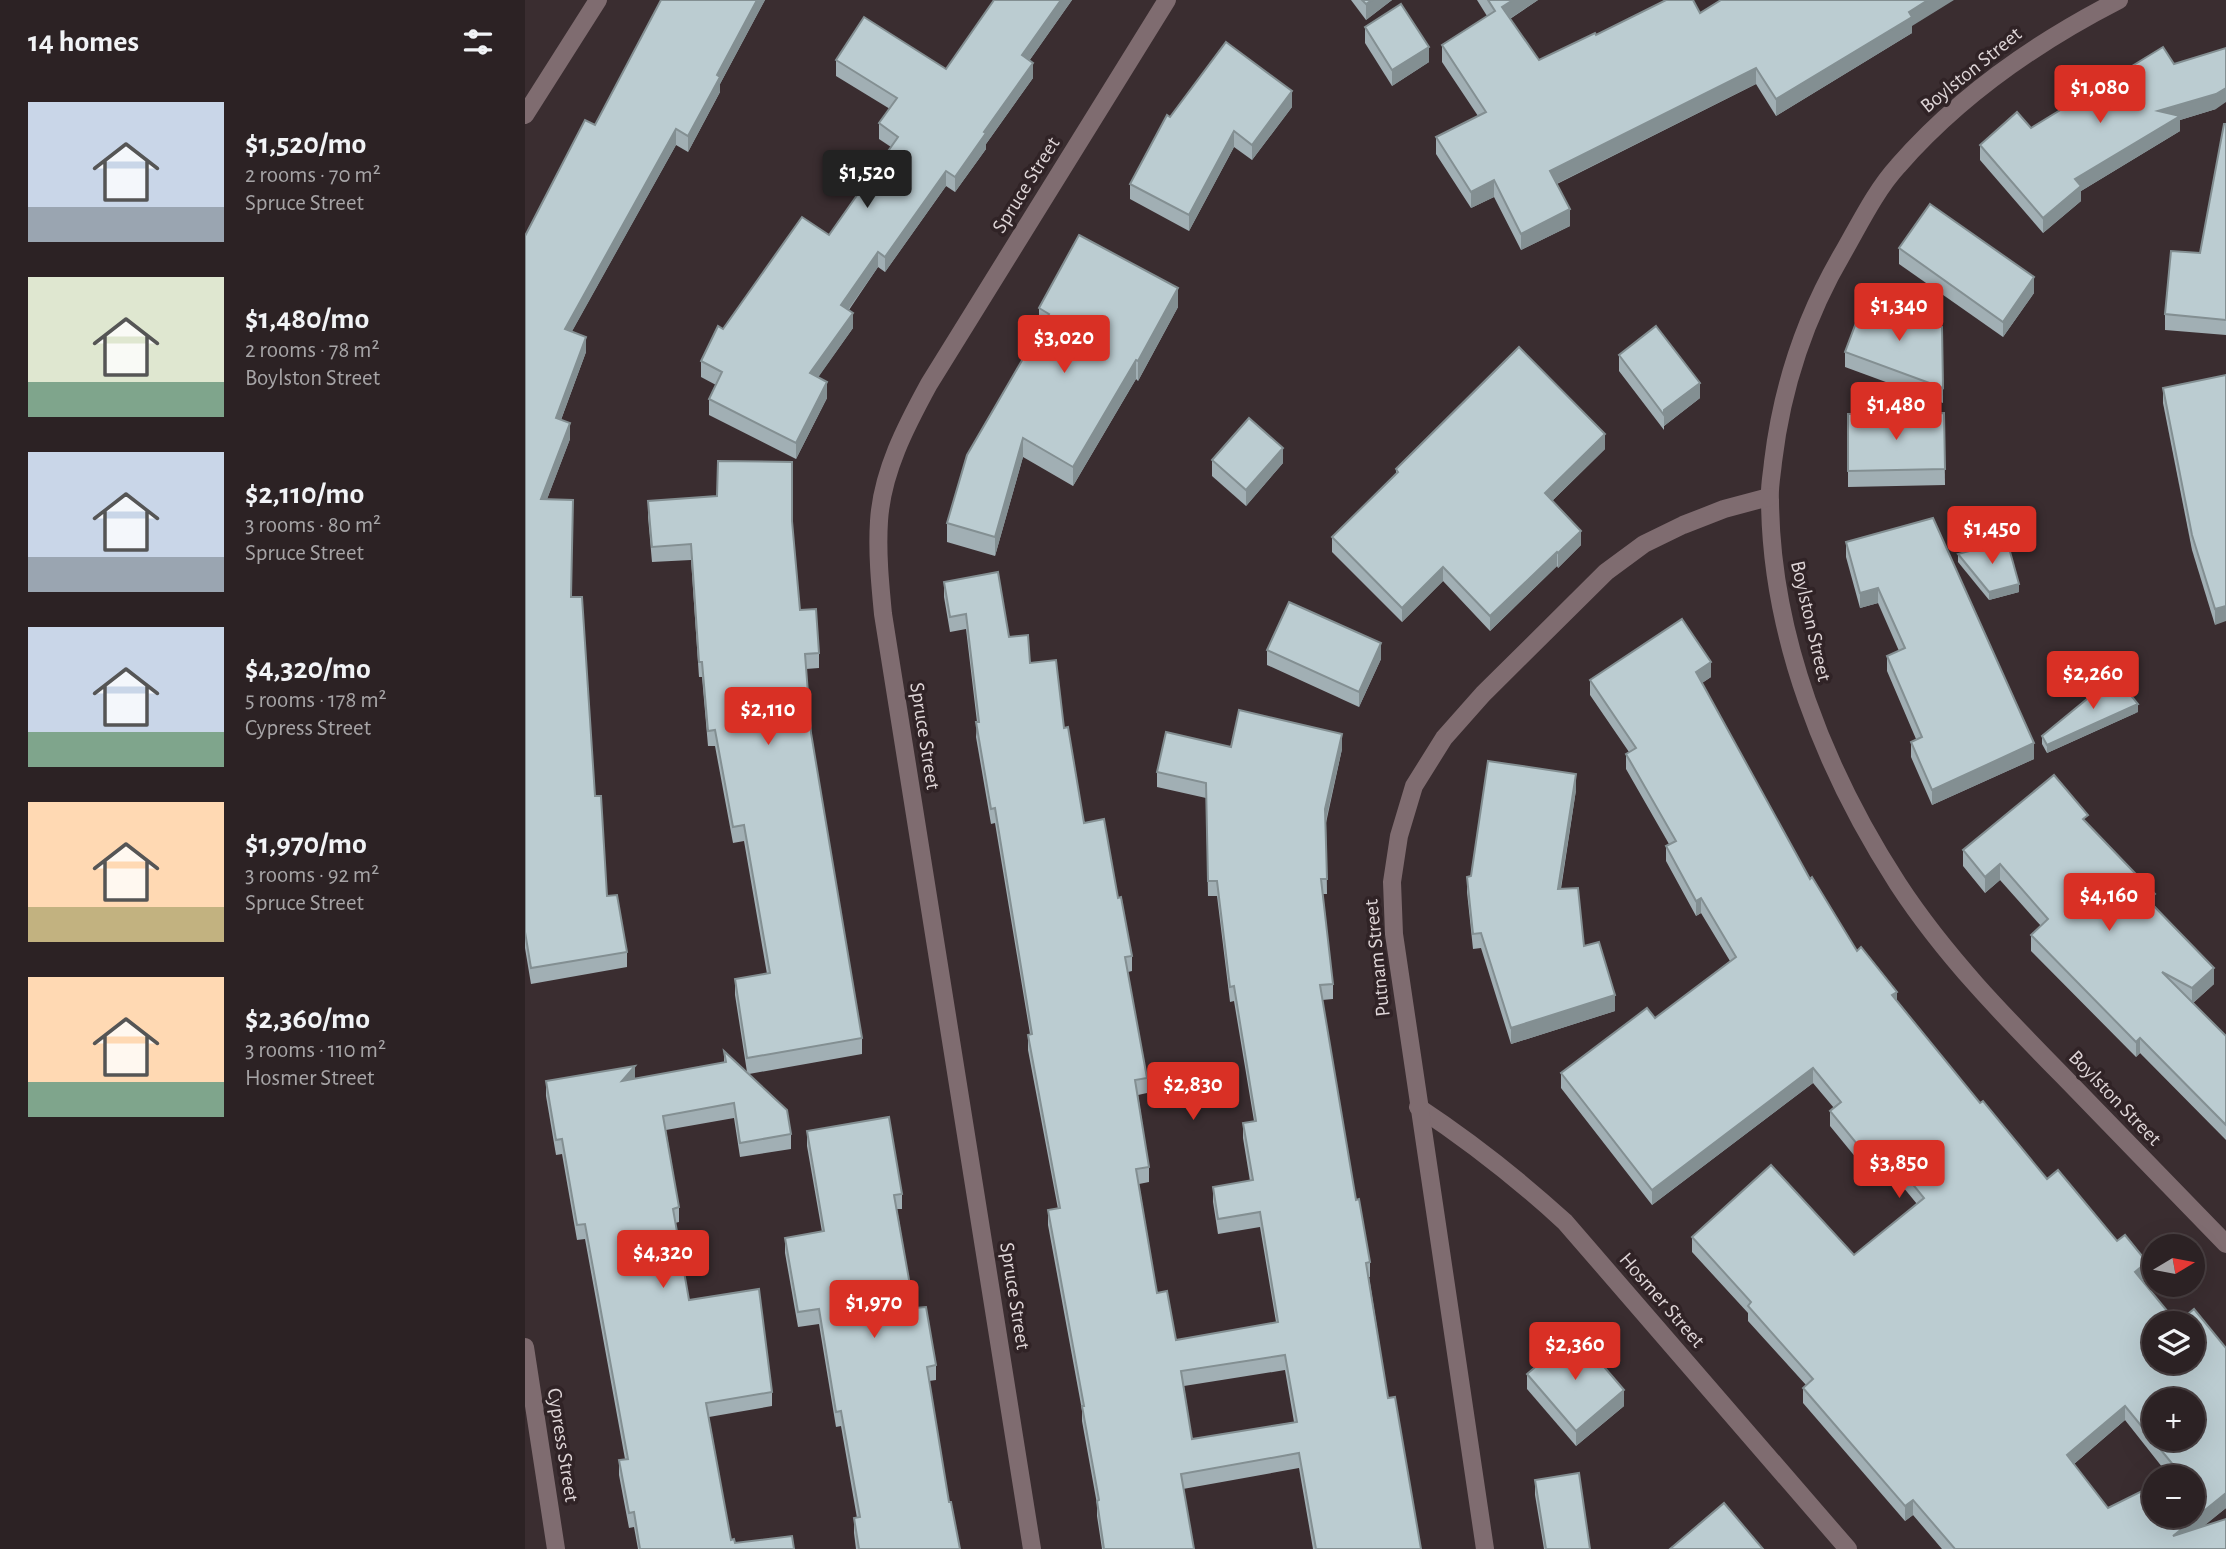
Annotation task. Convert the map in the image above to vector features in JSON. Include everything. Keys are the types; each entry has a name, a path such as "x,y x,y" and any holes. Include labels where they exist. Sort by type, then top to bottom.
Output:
{"street":[{"path":"525,116 598,0"},
{"name":"Spruce Street","path":"1032,1549 883,614 879,519 889,473 904,429 929,384 1167,0"},
{"name":"Boylston Street","path":"2119,0 2035,47 1981,86 1935,126 1894,170 1832,270 1808,318 1790,371 1776,435 1769,497 1773,565 1786,631 1805,695 1859,816 1898,883 1935,937 1980,991 2226,1244"},
{"name":"Putnam Street","path":"1485,1549 1394,934 1392,882 1399,836 1414,786 1444,738 1475,703 1606,572 1644,544 1683,525 1724,509 1769,497"},
{"name":"Hosmer Street","path":"1418,1107 1520,1180 1565,1222 1848,1549"},
{"name":"Cypress Street","path":"525,1347 556,1549"}],"building":[{"path":"661,0 757,0 688,136 676,129 565,329 586,337 556,418 570,423 541,499 573,500 571,597 582,597 595,796 601,796 607,896 617,895 627,952 531,968 525,932 525,236 585,120 595,125"},
{"path":"994,0 1061,0 1022,55 1033,63 955,177 946,171 885,257 878,252 841,305 853,313 810,373 827,382 796,443 709,399 722,372 701,361 718,326 723,329 802,217 829,235 898,137 879,123 897,98 836,60 864,17 946,69"},
{"path":"1488,0 1513,0 1502,7 1539,60 1666,0 1693,0 1700,13 1721,0 1928,0 1909,12 1912,17 1776,99 1756,68 1550,171 1570,209 1521,234 1494,180 1471,192 1436,137 1486,112 1442,45 1495,11"},
{"path":"1401,4 1429,47 1392,70 1365,27"},
{"path":"1226,42 1292,91 1252,145 1234,131 1189,215 1130,184 1167,115 1170,117"},
{"path":"2163,47 2174,64 2226,48 2226,88 2216,94 2158,111 2180,116 2075,179 2081,186 2043,218 1980,145 2017,112 2031,128"},
{"path":"2224,124 2226,320 2165,314 2171,251 2200,253"},
{"path":"1930,204 2034,277 2003,322 1899,248"},
{"path":"1079,235 1178,288 1138,361 1136,360 1073,467 1023,438 995,537 947,523 967,455 1049,314 1039,308"},
{"path":"1865,299 1942,327 1943,388 1845,352"},
{"path":"1656,326 1700,383 1664,410 1664,415 1619,355"},
{"path":"1519,347 1605,434 1545,493 1581,531 1490,616 1443,567 1402,608 1332,537"},
{"path":"2226,375 2226,606 2215,609 2192,535 2163,388"},
{"path":"1944,413 1945,469 1848,471 1848,414"},
{"path":"1249,418 1283,448 1246,490 1212,460"},
{"path":"718,461 792,462 792,521 800,610 816,609 819,653 805,654 811,733 862,1038 747,1058 735,979 770,973 744,825 733,827 715,730 708,731 702,662 699,662 691,544 652,547 648,501 717,496"},
{"path":"1933,518 2034,743 1932,790 1911,742 1922,737 1887,656 1905,648 1878,588 1860,593 1846,542"},
{"path":"2007,541 2019,584 1989,592 1958,554"},
{"path":"998,572 1009,637 1028,635 1030,663 1056,660 1064,728 1068,727 1084,823 1104,819 1118,898 1121,897 1132,956 1125,957 1147,1078 1135,1080 1149,1167 1136,1169 1157,1293 1167,1291 1176,1340 1278,1322 1260,1212 1218,1219 1213,1187 1253,1180 1243,1123 1256,1121 1234,986 1230,987 1217,881 1208,881 1206,783 1157,772 1166,732 1231,747 1239,710 1342,734 1325,809 1327,879 1321,879 1333,984 1320,985 1356,1200 1359,1199 1370,1262 1366,1263 1388,1398 1395,1397 1421,1549 1316,1549 1299,1453 1181,1474 1194,1549 1104,1549 1084,1406 1048,1210 1060,1208 1028,1035 1032,1034 995,808 991,809 976,722 979,722 966,614 950,617 944,582","holes":["1285,1355 1297,1422 1192,1439 1181,1371"]},
{"path":"1289,602 1381,643 1359,692 1267,650"},
{"path":"1682,619 1711,662 1696,672 1810,879 1812,877 1857,951 1861,947 1897,992 1892,995 1980,1103 1983,1101 2047,1179 2058,1170 2117,1241 2125,1235 2142,1256 2142,1266 2135,1272 2142,1280 2142,1297 2156,1297 2167,1311 2142,1311 2142,1374 2205,1374 2205,1322 2226,1348 2226,1493 2205,1510 2205,1465 2173,1465 2162,1451 2205,1451 2205,1388 2142,1388 2142,1427 2125,1406 2067,1455 2108,1508 2142,1491 2142,1528 2183,1528 2173,1536 2205,1528 2226,1519 2226,1549 1955,1549 1913,1500 1905,1506 1803,1388 1813,1379 1748,1306 1751,1302 1692,1237 1771,1165 1854,1255 1924,1198 1880,1144 1866,1155 1830,1111 1841,1102 1813,1068 1652,1190 1561,1073 1647,1008 1655,1018 1736,957 1701,898 1696,901 1666,846 1676,841 1626,754 1636,748 1590,680"},
{"path":"2115,676 2138,704 2047,745 2042,736"},
{"path":"1488,761 1576,774 1558,889 1578,888 1584,946 1599,942 1615,995 1511,1028 1481,933 1473,934 1467,877 1471,876"},
{"path":"2054,775 2088,815 2083,819 2155,894 2148,900 2214,968 2192,988 2162,972 2226,1036 2226,1125 2140,1038 2136,1042 2031,935 2048,919 2000,864 1985,877 1963,850"},
{"path":"724,1051 787,1110 791,1134 740,1143 734,1103 663,1116 679,1207 673,1209 689,1300 759,1289 772,1392 706,1403 731,1540 734,1539 735,1543 792,1536 794,1549 640,1549 634,1512 629,1513 619,1460 628,1459 585,1224 577,1225 562,1139 556,1140 546,1081 635,1066 622,1081 726,1062"},
{"path":"889,1117 902,1194 894,1195 914,1308 926,1307 936,1365 927,1367 949,1502 960,1549 859,1549 854,1518 860,1517 841,1411 836,1412 819,1309 798,1312 785,1238 824,1231 807,1131"},
{"path":"1575,1333 1624,1390 1576,1431 1527,1374"},
{"path":"1579,1473 1590,1549 1546,1549 1535,1480"},
{"path":"1724,1503 1763,1549 1670,1549"}]}
